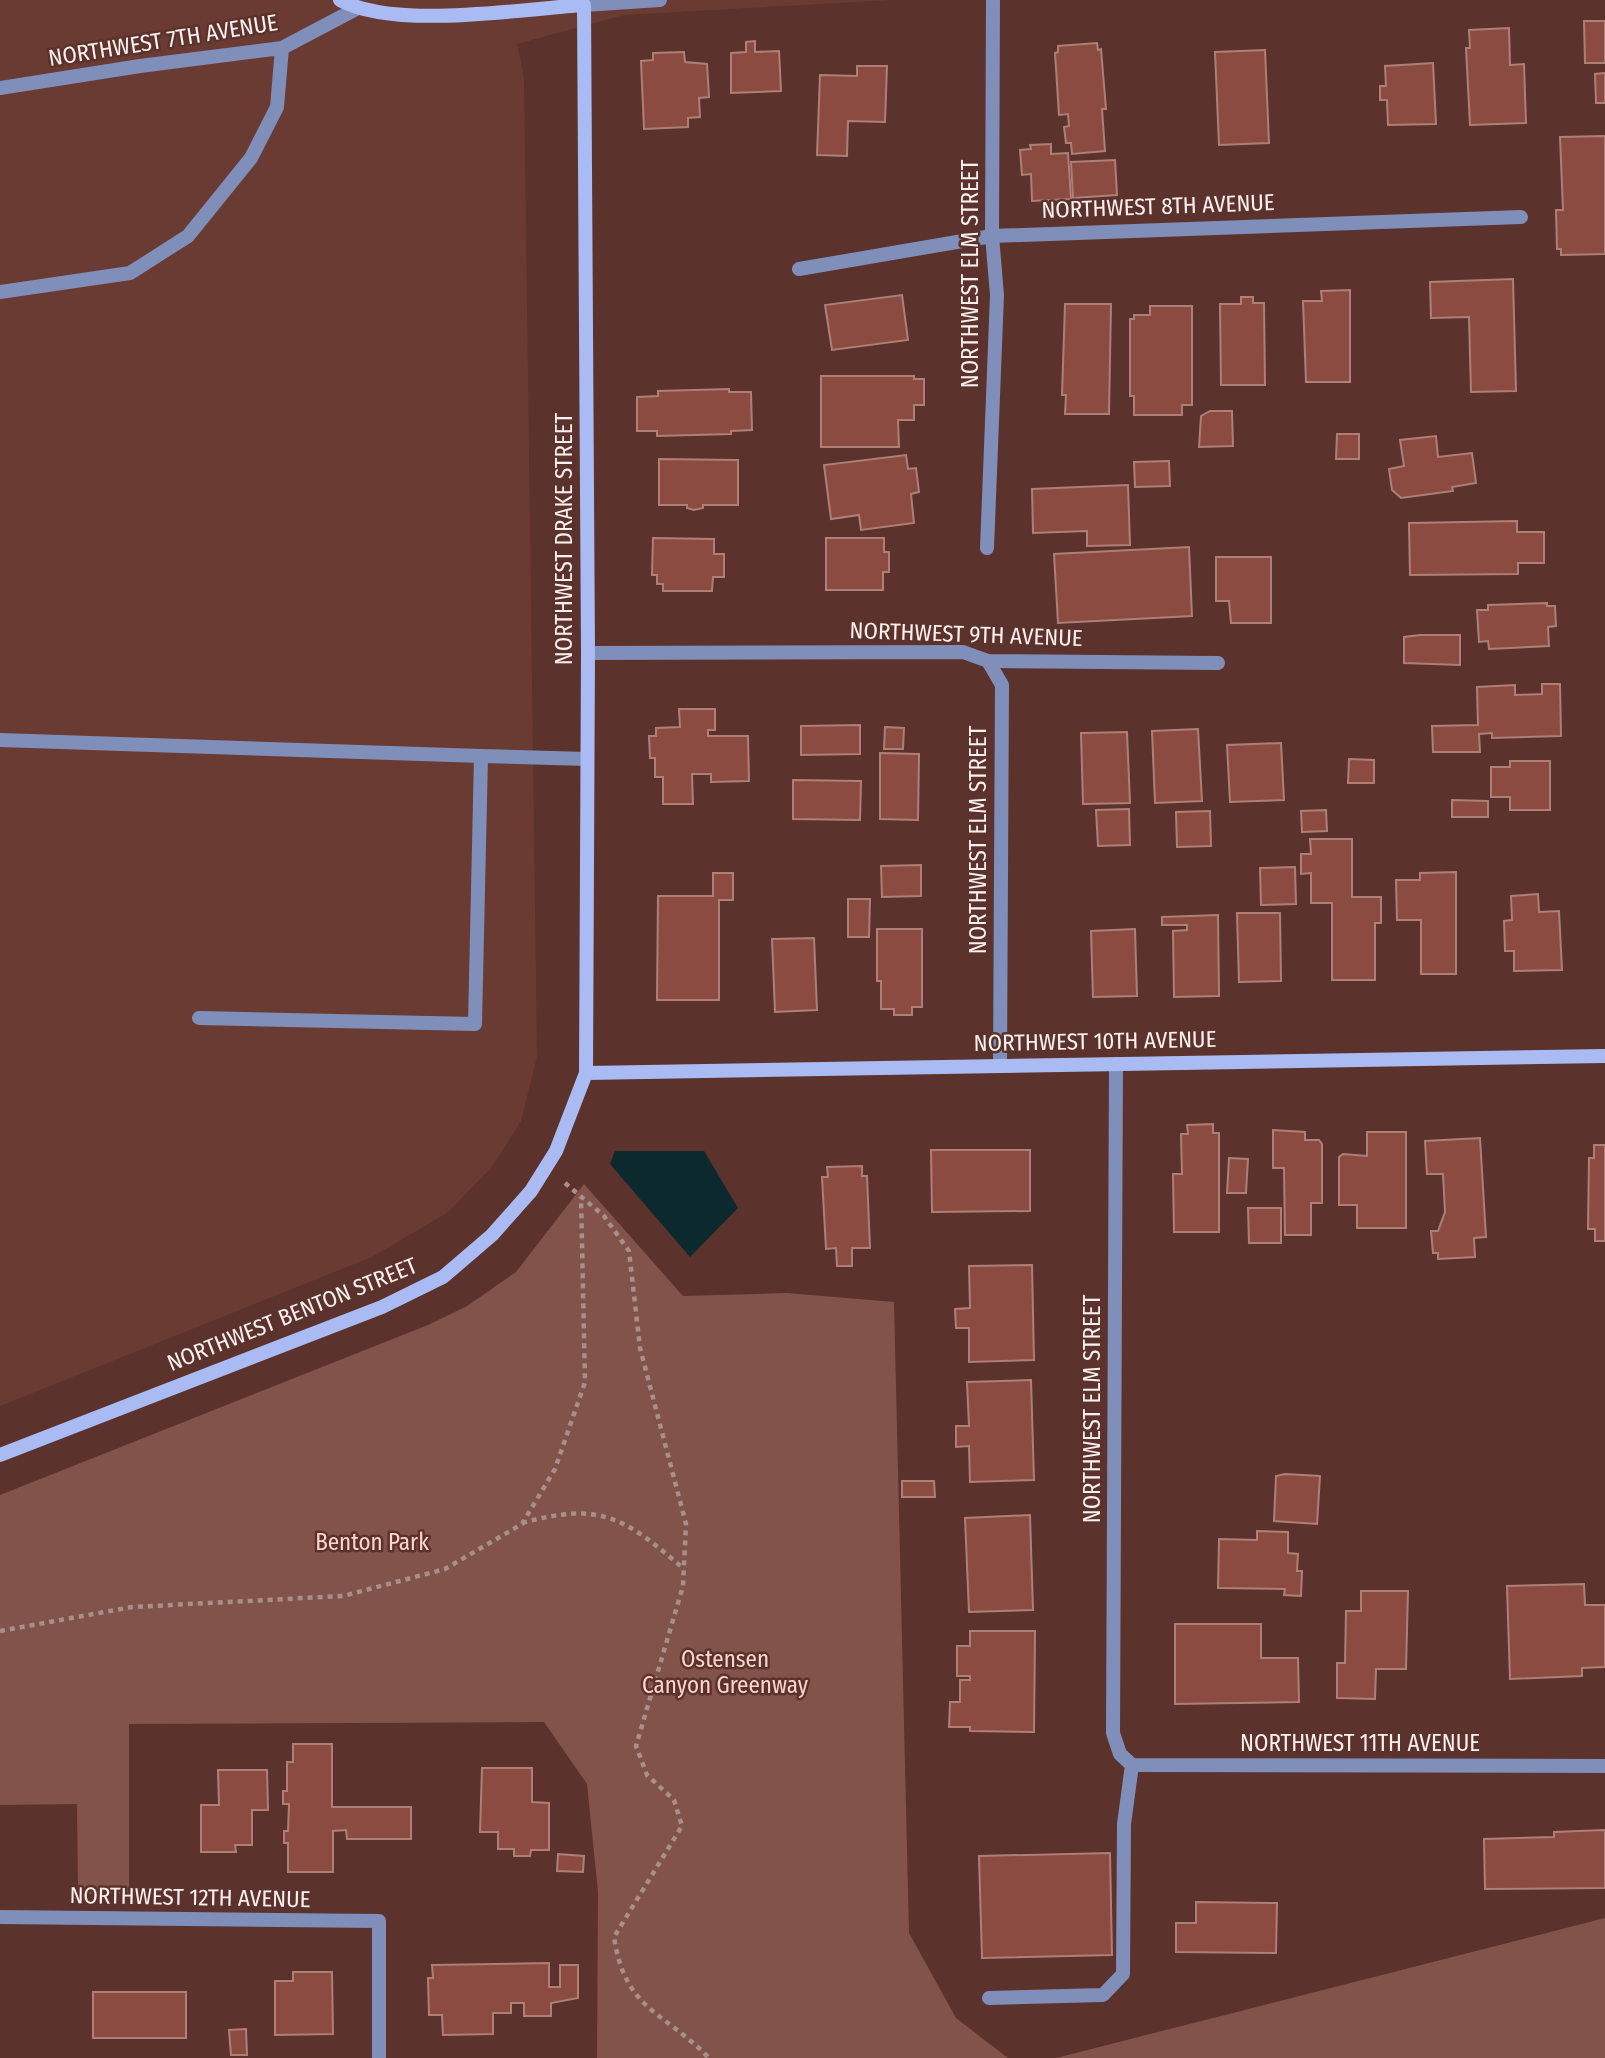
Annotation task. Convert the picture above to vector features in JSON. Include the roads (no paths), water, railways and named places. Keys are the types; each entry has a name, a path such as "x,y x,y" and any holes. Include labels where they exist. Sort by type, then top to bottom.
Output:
{"street":[{"path":"340,0 356,9 408,15 660,0"},
{"name":"NORTHWEST ELM STREET","path":"988,548 997,295 992,236 993,0"},
{"name":"NORTHWEST DRAKE STREET","path":"584,5 588,653 586,1073"},
{"name":"NORTHWEST 7TH AVENUE","path":"0,88 140,66 282,48 356,9"},
{"path":"0,292 130,273 188,236 251,158 277,107 282,48"},
{"name":"NORTHWEST 8TH AVENUE","path":"799,269 992,236 1521,217"},
{"name":"NORTHWEST 9TH AVENUE","path":"588,653 963,652 988,661 1218,663"},
{"name":"NORTHWEST ELM STREET","path":"988,661 1002,685 1000,1066"},
{"path":"0,740 587,759"},
{"path":"199,1018 475,1024 481,756"},
{"name":"NORTHWEST 10TH AVENUE","path":"586,1073 1605,1056"},
{"name":"NORTHWEST ELM STREET","path":"1116,1064 1113,1733 1120,1754 1132,1765"},
{"name":"NORTHWEST BENTON STREET","path":"0,1455 382,1307 443,1278 492,1235 531,1191 556,1151 586,1073"},
{"path":"989,1998 1102,1996 1123,1974 1124,1824 1132,1765"},
{"name":"NORTHWEST 11TH AVENUE","path":"1132,1765 1605,1766"},
{"name":"NORTHWEST 12TH AVENUE","path":"0,1917 379,1922 379,2058"}],"water":[{"path":"615,1151 704,1151 738,1208 690,1257 610,1164"}],"park label":[{"name":"Benton Park","path":"372,1542"},
{"name":"Ostensen Canyon Greenway","path":"725,1672"}]}
